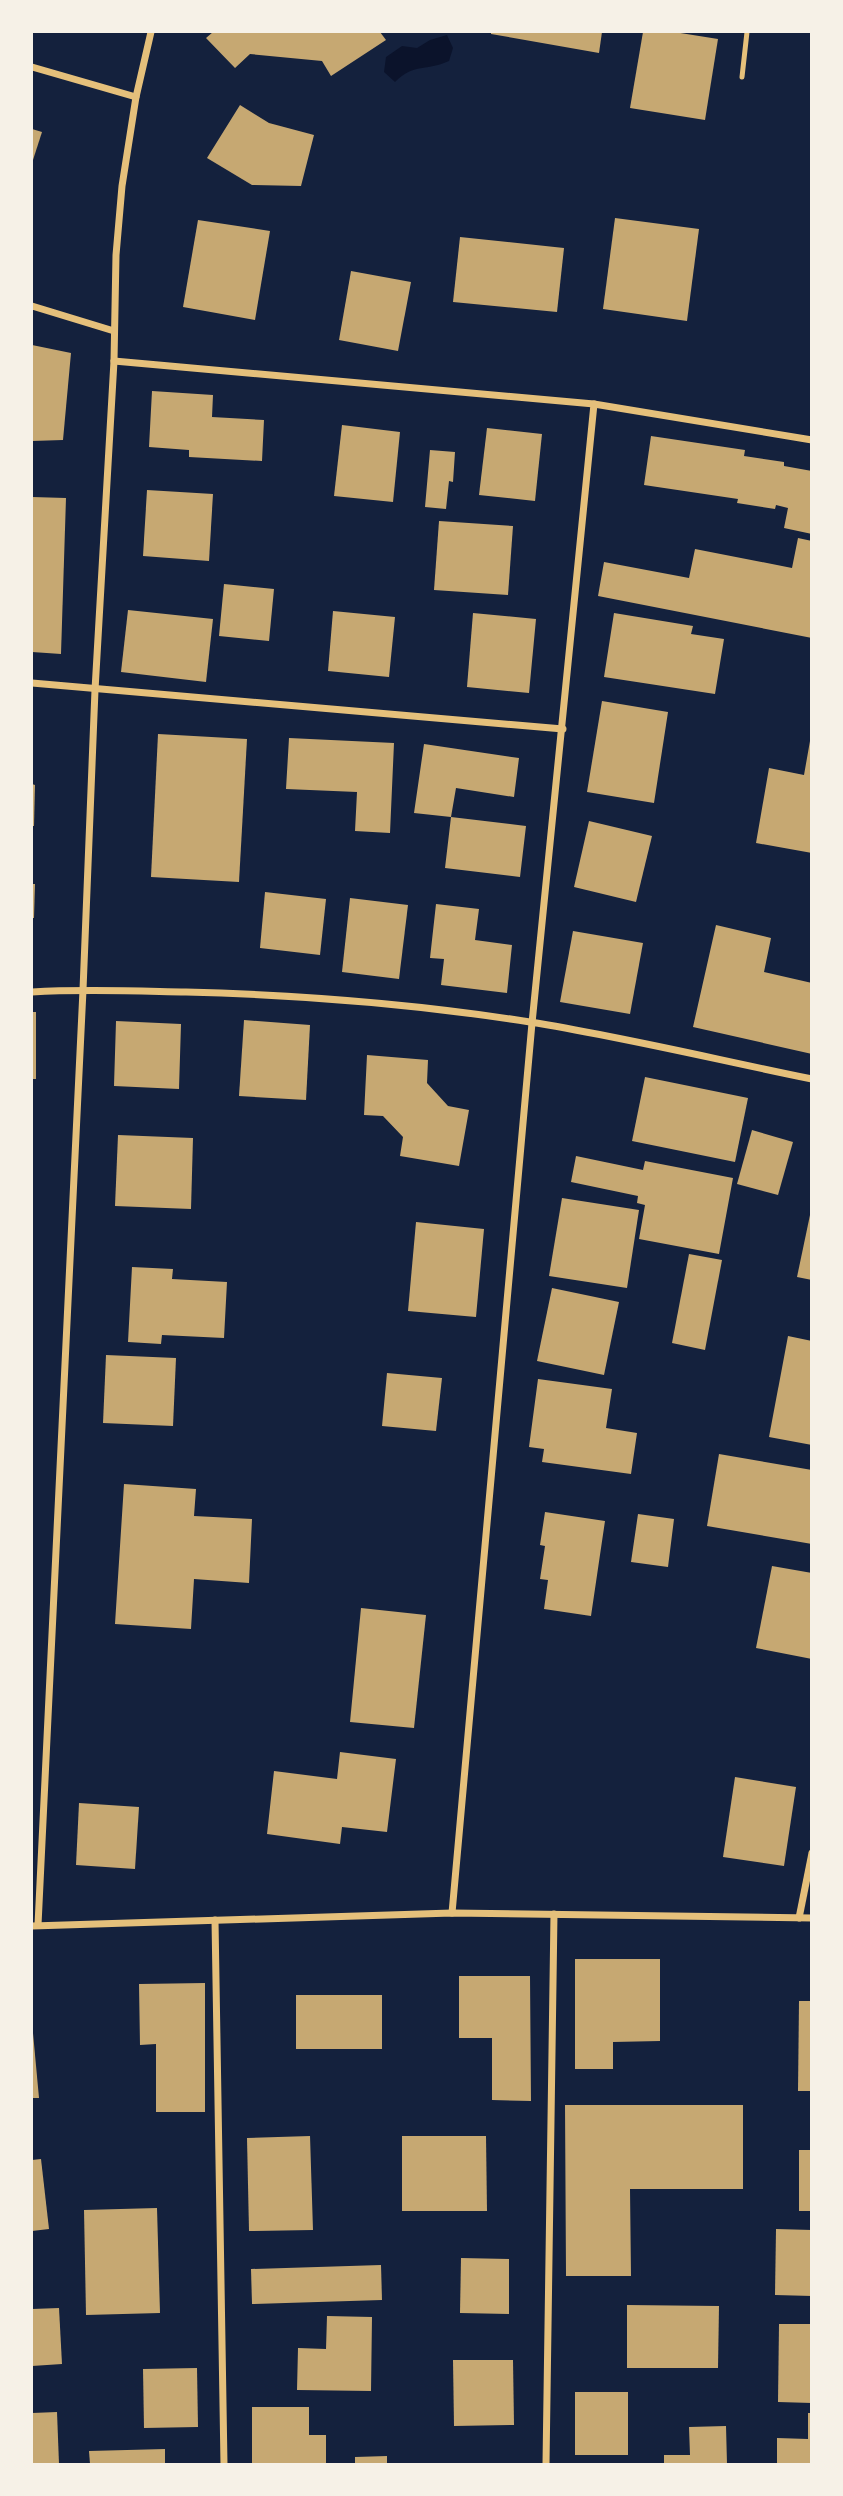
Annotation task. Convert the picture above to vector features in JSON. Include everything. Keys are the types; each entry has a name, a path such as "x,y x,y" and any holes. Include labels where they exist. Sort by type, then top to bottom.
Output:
{"street":[{"path":"151,32 136,97 122,186 116,256 114,360 94,690 83,990 34,1925 452,1913 811,1919"},
{"path":"32,68 136,97"},
{"path":"32,306 114,331"},
{"path":"114,360 594,404 811,440"},
{"path":"452,1913 532,1023 594,404"},
{"path":"32,683 563,729"},
{"path":"32,992 83,990 321,997 428,1007 532,1023 811,1079"},
{"path":"799,1918 811,1853"},
{"path":"546,2465 554,1914"},
{"path":"215,1920 224,2465"}],"lane":[{"path":"742,77 747,32"}],"water":[{"path":"447,35 453,48 449,61 415,69 395,82 384,72 386,57 402,46 417,48 430,40"}],"building":[{"path":"213,32 380,32 386,40 331,76 322,61 250,54 235,68 206,38"},
{"path":"491,32 602,32 599,53"},
{"path":"643,32 674,32 718,39 705,120 630,108"},
{"path":"240,105 269,123 314,135 301,186 252,185 207,158"},
{"path":"32,129 42,132 32,163"},
{"path":"615,218 699,229 687,321 603,309"},
{"path":"198,220 270,231 255,320 183,307"},
{"path":"460,237 564,248 557,312 453,302"},
{"path":"351,271 411,282 398,351 339,340"},
{"path":"32,345 71,353 63,440 32,441"},
{"path":"152,391 213,395 212,417 264,420 262,461 189,457 189,450 149,447"},
{"path":"342,425 400,432 393,502 334,496"},
{"path":"487,428 542,434 535,501 479,495"},
{"path":"651,436 745,450 744,456 784,462 784,466 812,471 812,534 784,528 788,508 776,505 775,509 737,503 738,499 644,485"},
{"path":"430,450 455,452 453,482 449,481 446,509 425,507"},
{"path":"147,490 213,494 209,561 143,556"},
{"path":"32,497 66,498 61,654 32,652"},
{"path":"439,521 513,526 508,595 434,590"},
{"path":"798,538 812,541 812,638 598,596 604,562 689,578 695,549 792,568"},
{"path":"224,584 274,589 269,641 219,636"},
{"path":"128,610 213,619 206,682 121,672"},
{"path":"333,611 395,617 389,677 328,671"},
{"path":"473,613 536,619 529,693 467,687"},
{"path":"614,613 693,626 691,634 724,639 715,694 604,677"},
{"path":"602,701 668,712 654,803 587,792"},
{"path":"158,734 247,739 239,882 151,877"},
{"path":"289,738 394,743 390,833 355,831 357,792 286,789"},
{"path":"810,741 812,853 756,843 769,768 804,775"},
{"path":"424,744 519,758 514,797 456,788 451,817 414,813"},
{"path":"32,784 35,785 34,826 32,826"},
{"path":"451,817 526,826 520,877 445,868"},
{"path":"589,821 652,836 636,902 574,887"},
{"path":"32,884 35,884 34,918 32,918"},
{"path":"265,892 326,899 320,955 260,948"},
{"path":"350,898 408,905 399,979 342,972"},
{"path":"436,904 479,909 475,940 512,945 507,993 441,985 444,959 430,958"},
{"path":"716,925 771,938 764,972 812,983 812,1054 693,1027"},
{"path":"573,931 643,943 630,1014 560,1002"},
{"path":"32,1012 36,1012 36,1079 32,1079"},
{"path":"244,1020 310,1025 306,1100 239,1096"},
{"path":"116,1021 181,1024 179,1089 114,1086"},
{"path":"367,1055 428,1060 427,1083 448,1106 469,1110 459,1166 400,1156 403,1137 383,1116 364,1115"},
{"path":"645,1077 748,1098 735,1162 632,1141"},
{"path":"752,1130 793,1142 778,1195 737,1184"},
{"path":"118,1135 193,1138 191,1209 115,1206"},
{"path":"576,1156 643,1170 645,1161 733,1178 719,1254 639,1239 645,1205 637,1203 638,1196 571,1182"},
{"path":"562,1198 639,1210 627,1288 549,1276"},
{"path":"812,1215 812,1280 797,1277"},
{"path":"416,1222 484,1229 476,1317 408,1311"},
{"path":"689,1254 722,1260 705,1350 672,1343"},
{"path":"132,1267 173,1269 172,1279 227,1282 224,1338 162,1335 161,1344 128,1342"},
{"path":"552,1288 619,1302 604,1375 537,1361"},
{"path":"788,1336 812,1341 812,1445 769,1437"},
{"path":"106,1355 176,1358 173,1426 103,1423"},
{"path":"387,1373 442,1378 436,1431 382,1426"},
{"path":"538,1379 612,1389 606,1428 637,1433 631,1474 542,1462 544,1449 529,1447"},
{"path":"719,1454 812,1470 812,1544 707,1526"},
{"path":"124,1484 196,1489 194,1516 252,1519 249,1583 194,1579 191,1629 115,1624"},
{"path":"545,1512 605,1521 591,1616 544,1609 548,1580 540,1579 545,1546 540,1545"},
{"path":"638,1514 674,1519 668,1567 631,1562"},
{"path":"772,1566 812,1573 812,1659 756,1648"},
{"path":"361,1608 426,1615 414,1728 350,1722"},
{"path":"340,1752 396,1759 387,1832 342,1827 340,1844 267,1834 274,1771 337,1779"},
{"path":"735,1777 796,1787 784,1866 723,1857"},
{"path":"79,1803 139,1807 135,1869 76,1865"},
{"path":"575,1959 660,1959 660,2041 613,2042 613,2069 575,2069"},
{"path":"459,1976 530,1976 531,2101 492,2100 492,2038 459,2038"},
{"path":"205,1983 205,2112 156,2112 156,2044 140,2045 139,1984"},
{"path":"296,1995 382,1995 382,2049 296,2049"},
{"path":"799,2001 812,2001 812,2091 798,2091"},
{"path":"33,2033 39,2098 32,2098"},
{"path":"565,2105 743,2105 743,2189 630,2189 631,2276 566,2276"},
{"path":"310,2136 313,2230 249,2231 247,2138"},
{"path":"402,2136 486,2136 487,2211 402,2211"},
{"path":"799,2150 812,2150 812,2211 799,2211"},
{"path":"41,2159 49,2229 32,2231 32,2160"},
{"path":"157,2208 160,2313 86,2315 84,2210"},
{"path":"776,2229 812,2230 812,2296 775,2295"},
{"path":"461,2258 509,2259 509,2314 460,2313"},
{"path":"381,2265 382,2300 252,2304 251,2269"},
{"path":"627,2305 719,2306 718,2368 627,2368"},
{"path":"59,2308 62,2364 32,2366 32,2309"},
{"path":"327,2316 372,2317 371,2391 297,2390 298,2348 326,2349"},
{"path":"779,2324 812,2324 812,2403 778,2402"},
{"path":"453,2360 513,2360 514,2425 454,2426"},
{"path":"197,2368 198,2427 144,2428 143,2369"},
{"path":"575,2392 628,2392 628,2455 575,2455"},
{"path":"252,2407 309,2407 309,2435 326,2435 326,2464 252,2464"},
{"path":"57,2412 59,2464 32,2464 32,2413"},
{"path":"808,2413 812,2413 812,2464 777,2464 777,2438 808,2439"},
{"path":"726,2426 727,2464 664,2464 664,2455 690,2455 689,2427"},
{"path":"165,2449 165,2464 90,2464 89,2451"},
{"path":"387,2456 387,2464 355,2464 355,2457"}]}
